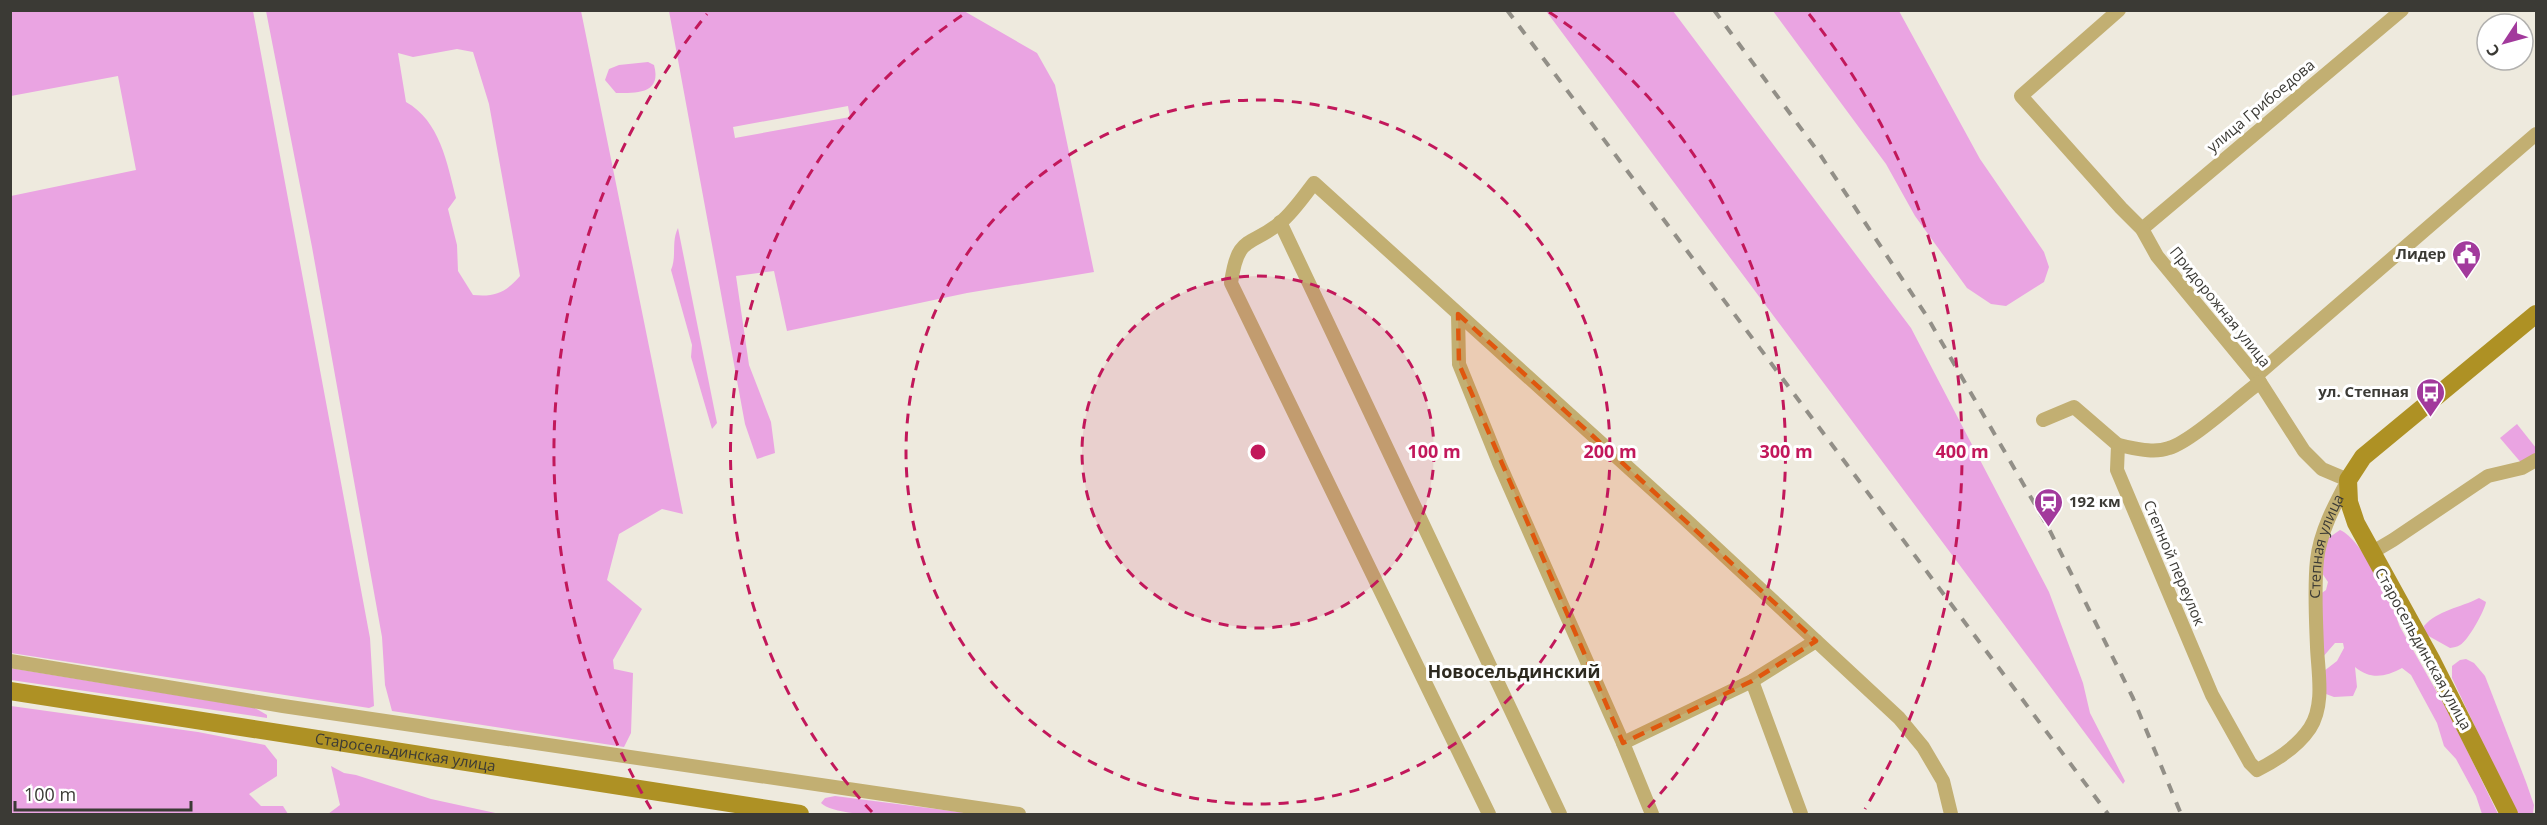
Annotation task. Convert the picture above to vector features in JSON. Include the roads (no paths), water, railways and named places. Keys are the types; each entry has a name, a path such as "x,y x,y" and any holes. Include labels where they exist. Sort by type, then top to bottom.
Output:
{"main road":[{"name":"Степная улица","path":"2348,480 2370,450 2536,314"},
{"name":"Старосельдинская улица","path":"2348,480 2349,502 2356,523 2431,659 2509,814"},
{"name":"Старосельдинская улица","path":"10,691 800,814"}],"street":[{"name":"Придорожная улица","path":"2119,10 2021,96 2142,228 2157,256 2258,379 2304,451 2322,469 2348,480"},
{"name":"улица Грибоедова","path":"2142,228 2402,10"},
{"path":"2043,420 2074,407 2118,445 2150,451 2168,449 2183,442 2536,135"},
{"path":"1489,814 1231,283 1234,262 1245,243 1280,222 1314,183 1899,718 1923,747 1943,781 1952,814"},
{"path":"1280,222 1560,814"},
{"path":"1458,314 1459,364 1499,464 1623,743 1652,814"},
{"name":"Степной переулок","path":"2118,445 2117,470 2212,695 2250,763 2258,770"},
{"path":"2371,553 2488,476 2529,466 2536,460"},
{"name":"Степная улица","path":"2258,770 2298,743 2312,726 2318,700 2319,672 2317,559 2330,514 2348,480"},
{"path":"1623,743 1752,681 1816,641"},
{"path":"10,661 294,708 1019,814"},
{"path":"1752,681 1801,814"}],"railway":[{"path":"1507,10 2108,814"},
{"path":"1714,10 1819,153 1926,315 2048,527 2133,698 2181,814"}],"place":[{"name":"Лидер","path":"2467,280"},
{"name":"ул. Степная","path":"2430,418"},
{"name":"192 км","path":"2048,528"}],"district":[{"name":"Новосельдинский","path":"1514,672"}]}
